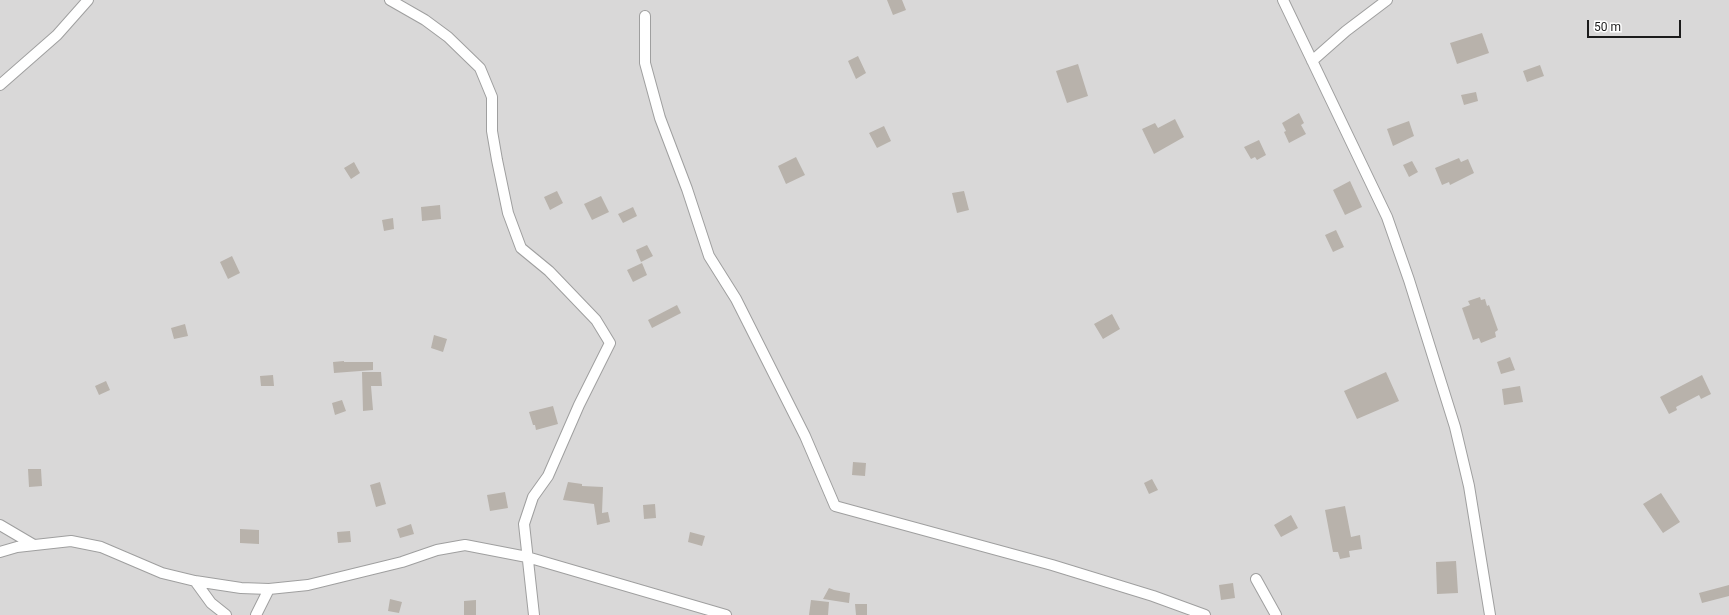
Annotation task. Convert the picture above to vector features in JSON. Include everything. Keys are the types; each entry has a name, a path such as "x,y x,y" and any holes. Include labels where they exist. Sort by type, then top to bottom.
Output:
{"street":[{"path":"0,85 57,35 88,0"},
{"path":"390,0 425,20 448,37 480,68 492,97 492,130 497,160 508,213 520,248 549,272 596,320 610,343 579,405 548,476 533,497 524,524 534,615"},
{"path":"1283,0 1387,217 1413,294 1455,427 1469,486 1490,615"},
{"path":"1312,61 1346,31 1387,0"},
{"path":"645,16 645,63 660,118 710,256 736,299 805,436 835,506 1052,565 1153,596 1205,615"},
{"path":"0,524 34,545"},
{"path":"0,552 17,547 71,541 101,547 162,573 195,581 241,588 269,590 308,585 402,562 437,550 465,546 527,557 615,584 726,615"},
{"path":"1256,579 1276,615"},
{"path":"195,581 210,603 226,615"},
{"path":"256,615 269,590"}],"shaded area":[{"path":"0,0 1729,0 1729,615 0,615"}],"building":[{"path":"887,0 902,0 906,10 893,15"},
{"path":"1482,33 1489,53 1457,64 1450,43"},
{"path":"858,56 866,73 856,79 848,61"},
{"path":"1078,64 1088,96 1067,103 1056,71"},
{"path":"1540,65 1544,76 1527,82 1523,71"},
{"path":"1476,92 1478,101 1464,105 1461,95"},
{"path":"1299,113 1304,123 1301,125 1306,134 1289,143 1282,123"},
{"path":"1175,119 1184,137 1154,154 1142,129 1155,123 1158,128"},
{"path":"1409,121 1414,136 1393,146 1387,129"},
{"path":"884,126 891,141 877,148 869,133"},
{"path":"1259,140 1266,155 1257,160 1255,157 1251,159 1244,147"},
{"path":"796,157 805,175 786,184 778,166"},
{"path":"1459,158 1461,162 1468,159 1474,173 1450,185 1449,182 1442,185 1435,168"},
{"path":"1412,161 1418,172 1409,177 1403,165"},
{"path":"354,162 360,173 351,179 344,168"},
{"path":"1350,181 1362,207 1345,215 1333,190"},
{"path":"557,191 563,203 550,210 544,197"},
{"path":"964,191 969,210 957,213 952,193"},
{"path":"601,196 609,212 592,220 584,204"},
{"path":"440,205 441,219 422,221 421,207"},
{"path":"633,207 637,216 623,223 618,214"},
{"path":"393,218 394,229 384,231 382,220"},
{"path":"1336,230 1344,247 1333,252 1325,235"},
{"path":"647,245 653,256 641,262 636,250"},
{"path":"232,256 240,273 228,279 220,262"},
{"path":"642,263 647,275 633,282 627,270"},
{"path":"1480,297 1481,300 1485,299 1487,306 1489,305 1498,330 1495,332 1496,337 1481,343 1479,338 1473,340 1462,308 1470,305 1468,301"},
{"path":"677,305 681,313 652,328 648,320"},
{"path":"1112,314 1120,329 1103,339 1094,324"},
{"path":"185,324 188,336 174,339 171,328"},
{"path":"434,335 447,339 443,352 431,348"},
{"path":"1510,357 1515,370 1501,374 1497,362"},
{"path":"333,362 373,362 373,370 334,373"},
{"path":"362,372 381,372 382,386 371,386 373,410 363,411"},
{"path":"1386,372 1399,401 1357,419 1344,391"},
{"path":"273,375 274,386 261,386 260,376"},
{"path":"1702,375 1711,394 1701,399 1699,395 1676,407 1677,410 1669,414 1660,397"},
{"path":"106,381 110,390 99,395 95,386"},
{"path":"1520,386 1523,402 1504,405 1502,389"},
{"path":"342,400 346,411 335,415 332,403"},
{"path":"553,406 558,424 536,430 529,412"},
{"path":"853,462 866,463 865,476 852,475"},
{"path":"28,469 41,469 42,486 29,487"},
{"path":"1152,479 1158,490 1149,494 1144,483"},
{"path":"380,482 386,504 376,507 370,485"},
{"path":"568,482 582,484 582,486 603,487 602,513 608,512 610,522 597,525 594,504 563,500"},
{"path":"505,492 508,508 490,511 487,495"},
{"path":"1661,493 1680,522 1663,533 1643,504"},
{"path":"655,504 656,518 644,519 643,505"},
{"path":"1345,506 1351,537 1360,535 1362,549 1349,551 1350,557 1340,559 1338,552 1333,552 1325,510"},
{"path":"1291,515 1298,528 1281,537 1274,525"},
{"path":"411,524 414,534 400,538 397,529"},
{"path":"240,529 259,530 259,544 240,543"},
{"path":"350,531 351,542 338,543 337,532"},
{"path":"690,532 705,536 702,546 688,542"},
{"path":"1456,561 1458,593 1437,594 1436,562"},
{"path":"1233,583 1235,598 1221,600 1219,585"},
{"path":"1729,585 1729,596 1702,603 1699,593"},
{"path":"829,588 850,593 849,603 823,599"},
{"path":"390,599 402,602 399,613 388,611"},
{"path":"476,600 476,615 464,615 464,601"},
{"path":"811,600 829,602 828,615 809,615"},
{"path":"855,604 867,604 867,615 856,615"}]}
